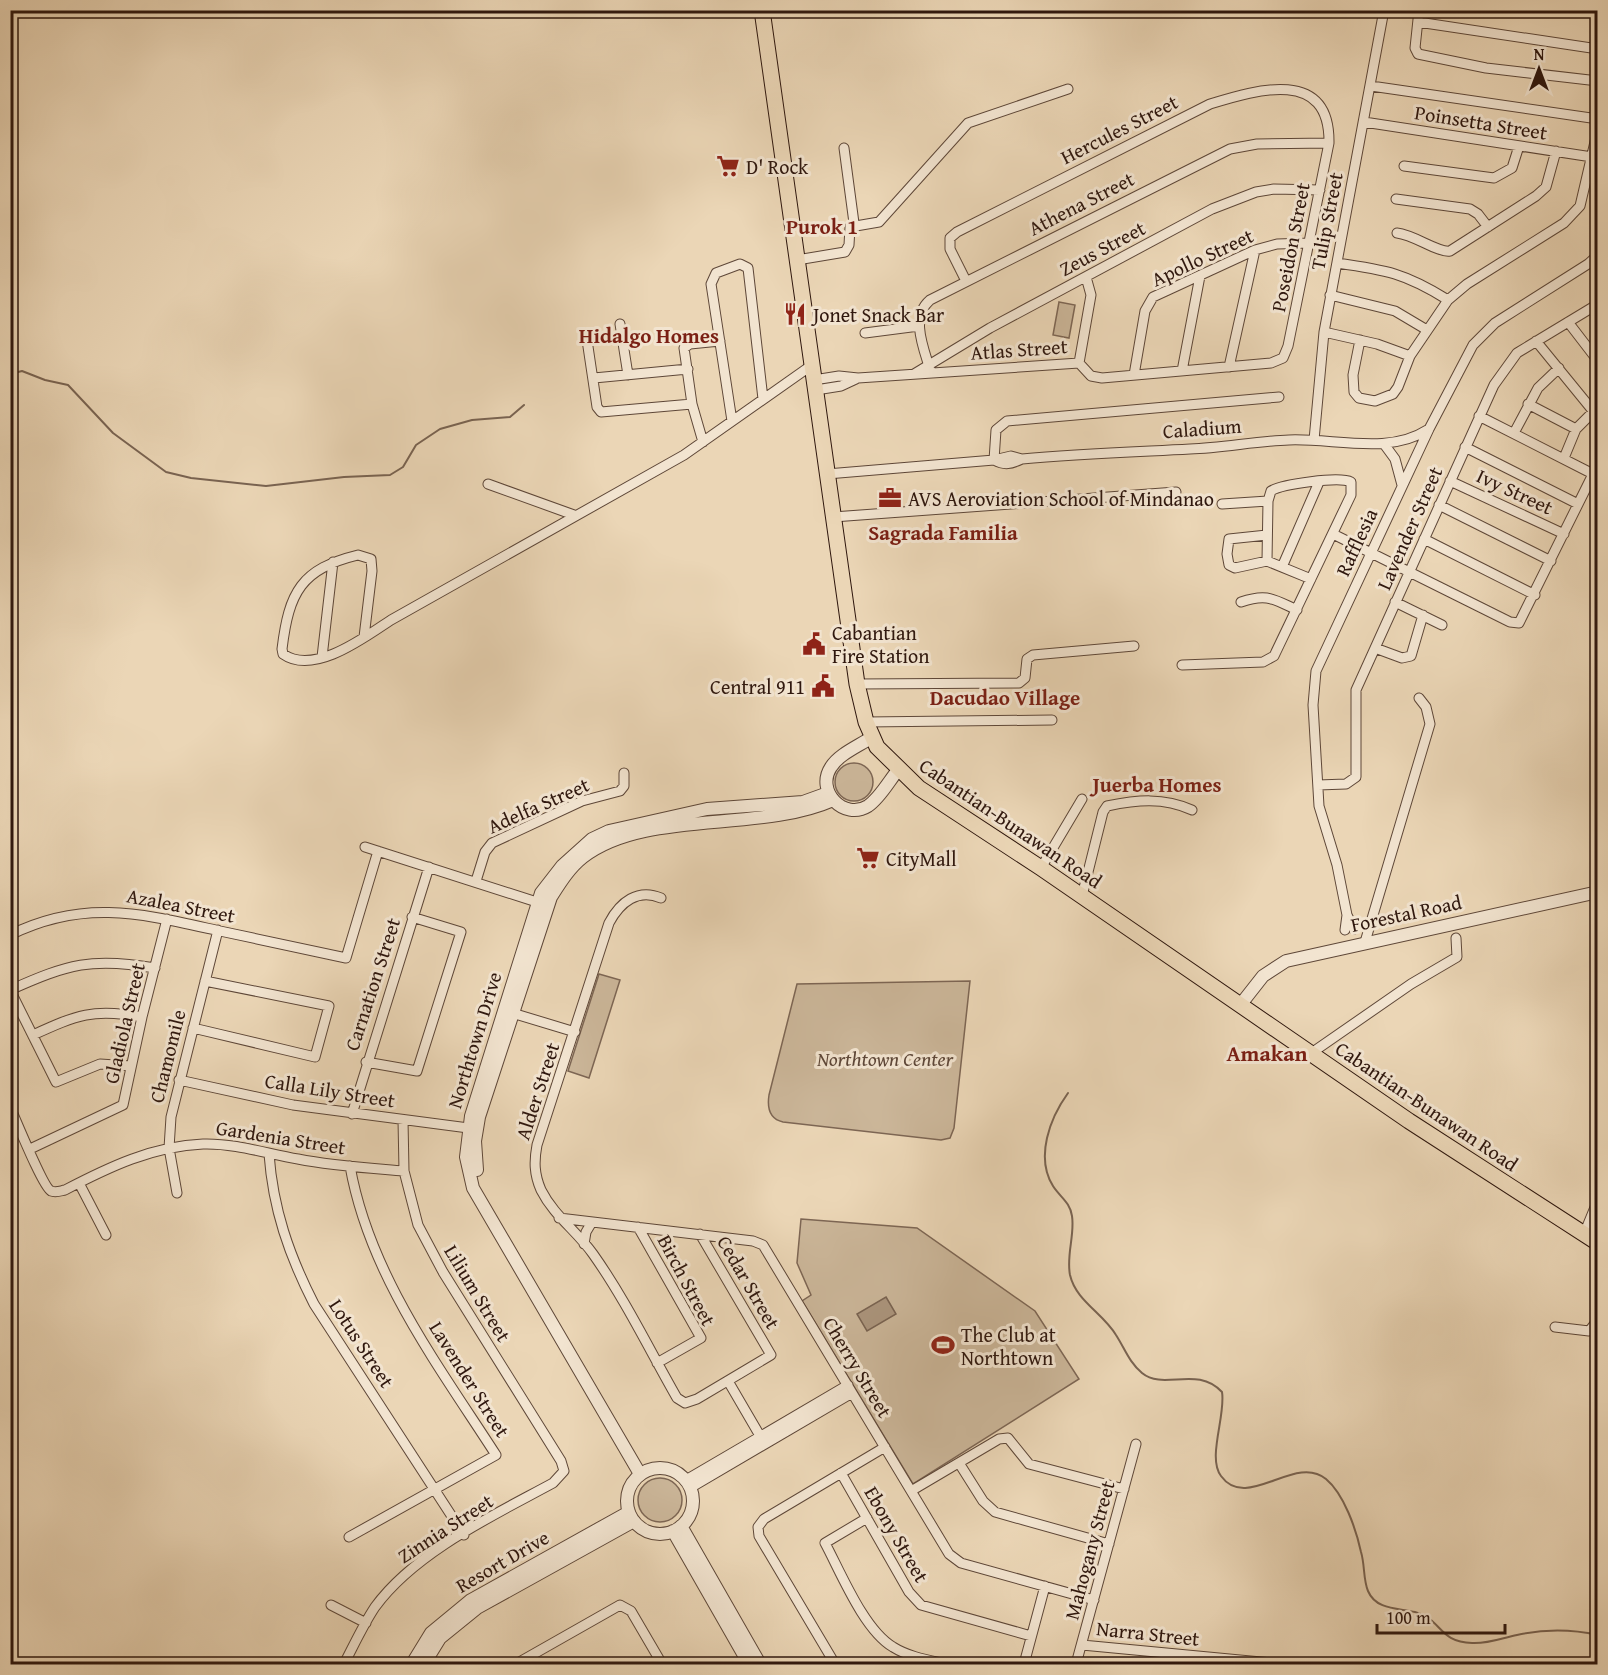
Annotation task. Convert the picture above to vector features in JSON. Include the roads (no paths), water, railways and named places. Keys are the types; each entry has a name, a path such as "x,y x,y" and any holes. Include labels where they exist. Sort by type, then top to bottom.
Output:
{"main road":[{"name":"Cabantian-Bunawan Road","path":"762,10 857,684 872,737 898,770 937,801 1041,868 1241,1004 1310,1054 1598,1243"}],"street":[{"name":"Tulip Street","path":"1314,440 1324,332 1330,295 1384,10"},
{"path":"1419,10 1415,48 1422,56 1486,68 1598,81"},
{"path":"1588,10 1598,12"},
{"path":"1418,22 1598,49"},
{"path":"1371,86 1598,119"},
{"path":"797,260 845,252 849,245 850,227 879,222 968,123 1068,88"},
{"name":"Hercules Street","path":"966,281 950,249 952,234 1210,104 1263,91 1299,91 1308,94 1321,107 1328,124 1329,142"},
{"name":"Poinsetta Street","path":"1364,122 1592,157"},
{"path":"1360,340 1352,386 1359,398 1375,400 1393,394 1410,356 1448,300 1467,284 1564,223 1580,206 1598,129"},
{"name":"Poseidon Street","path":"1283,358 1288,346 1329,142"},
{"name":"Athena Street","path":"919,326 919,315 924,304 1230,149 1257,144 1329,142"},
{"path":"1404,166 1494,178 1512,168 1519,146"},
{"path":"844,148 854,223"},
{"path":"1397,233 1419,238 1446,252 1536,196 1546,187 1556,151"},
{"name":"Zeus Street","path":"814,378 841,386 858,378 914,374 930,369 990,328 1239,198 1274,189 1320,190"},
{"path":"1396,199 1470,209 1478,214 1488,227"},
{"name":"Apollo Street","path":"1134,375 1149,301 1255,250 1277,244 1309,243"},
{"path":"1229,367 1255,250"},
{"name":"Rafflesia","path":"1353,937 1337,865 1321,814 1313,705 1316,671 1402,485 1473,345 1495,323 1588,264 1598,255"},
{"path":"1337,263 1388,271 1407,277 1448,300"},
{"path":"732,421 711,279 726,269 745,266 748,268 763,399"},
{"path":"1182,371 1200,276"},
{"path":"1079,363 1091,295 1086,277"},
{"path":"1330,295 1395,311 1427,330"},
{"name":"Lavender Street","path":"1318,785 1346,784 1356,777 1354,698 1479,416 1505,366 1517,353 1597,305"},
{"path":"1568,322 1598,361"},
{"path":"620,324 628,375"},
{"path":"865,333 919,326 930,369"},
{"path":"1324,332 1360,340 1410,356"},
{"path":"587,340 597,407 601,412 692,404"},
{"path":"703,442 692,404 684,348 686,345 720,341"},
{"path":"1536,341 1595,415 1576,429 1564,458"},
{"name":"Atlas Street","path":"930,369 1079,363 1086,373 1097,377 1271,363 1283,358"},
{"path":"594,378 688,369"},
{"path":"1514,433 1528,404 1545,380 1559,369"},
{"path":"364,637 372,564 362,555 333,562 317,569 296,592 282,650 283,654 292,659 322,657 340,652 574,515 675,460 763,399 814,378"},
{"path":"994,460 996,430 1007,421 1279,397"},
{"path":"1528,404 1576,429"},
{"path":"1479,416 1593,474"},
{"name":"Caladium","path":"827,474 994,460 1005,464 1022,459 1103,452 1189,449 1274,441 1314,440 1384,444 1404,441 1429,429"},
{"path":"1384,444 1395,459 1402,485"},
{"path":"1465,447 1578,504"},
{"path":"1333,534 1515,623 1522,621 1598,464"},
{"path":"1182,665 1267,661 1277,652 1351,495 1352,485 1348,480 1278,487 1271,491 1268,501 1266,561"},
{"name":"Ivy Street","path":"1450,481 1564,534"},
{"path":"1282,567 1319,482"},
{"path":"488,484 574,515"},
{"path":"833,517 1176,492"},
{"path":"1222,504 1268,501"},
{"path":"1439,505 1551,561"},
{"path":"1267,535 1231,537 1227,543 1227,562 1231,567 1266,561 1311,579"},
{"path":"1424,540 1535,595"},
{"path":"322,657 333,562"},
{"path":"1241,602 1258,596 1268,597 1297,610"},
{"path":"1395,602 1442,625"},
{"path":"1375,648 1402,658 1411,656 1423,615"},
{"path":"857,684 1019,683 1025,678 1027,659 1033,655 1134,646"},
{"path":"1353,937 1430,724 1426,707 1419,698"},
{"path":"866,722 1052,720"},
{"path":"872,737 832,765 826,781 830,796 850,809 863,808 874,801 898,770"},
{"name":"Adelfa Street","path":"476,881 485,852 492,843 582,801 620,791 624,786 624,773"},
{"name":"Northtown Drive","path":"644,1472 481,1185 472,1129 543,904 551,897 568,871 583,857 613,840 634,833 804,807 830,796"},
{"path":"1041,868 1082,800"},
{"path":"1082,896 1103,812 1107,806 1150,800 1178,804 1192,810"},
{"path":"365,847 543,904"},
{"name":"Azalea Street","path":"10,935 49,919 90,911 134,912 346,958 378,851"},
{"name":"Carnation Street","path":"352,1114 366,1062 429,867"},
{"name":"Forestal Road","path":"1241,1004 1273,967 1353,937 1598,892"},
{"name":"Alder Street","path":"662,898 641,894 631,898 616,911 600,948 535,1155 537,1178 559,1218 598,1262 677,1398 685,1403"},
{"path":"366,1062 417,1071 443,990 461,932 412,917"},
{"name":"Gladiola Street","path":"30,1149 123,1105 130,1066 167,919"},
{"name":"Chamomile","path":"177,1193 169,1148 171,1117 218,930"},
{"path":"1310,1054 1412,984 1456,957 1456,938"},
{"path":"130,1066 100,1064 56,1082 10,990 50,972 87,962 109,962 155,968"},
{"path":"193,1028 315,1057 329,1006 205,981"},
{"path":"33,1035 83,1014 107,1012 142,1017"},
{"path":"508,1012 575,1032"},
{"name":"Calla Lily Street","path":"179,1080 293,1105 472,1129"},
{"path":"10,1107 30,1149"},
{"name":"Lilium Street","path":"403,1120 404,1171 412,1205 428,1244 561,1461 564,1471"},
{"name":"Gardenia Street","path":"30,1149 46,1186 54,1192 137,1156 169,1148 217,1144 350,1167 404,1171"},
{"name":"Lotus Street","path":"269,1154 276,1211 301,1279 314,1304 464,1535"},
{"name":"Lavender Street","path":"349,1537 496,1455 434,1358 380,1264 361,1218 350,1167"},
{"path":"79,1183 106,1234"},
{"path":"1584,1234 1598,1200"},
{"name":"Cherry Street","path":"559,1218 753,1241 763,1245 944,1546 955,1560 1094,1600"},
{"path":"584,1244 586,1232 592,1222"},
{"name":"Birch Street","path":"638,1227 701,1338 657,1363"},
{"name":"Cedar Street","path":"685,1403 697,1399 771,1356 700,1234"},
{"path":"1555,1326 1588,1331 1598,1320"},
{"path":"728,1381 763,1440"},
{"path":"688,1484 850,1389"},
{"path":"911,1491 999,1439 1008,1438 1029,1464 1124,1489"},
{"name":"Mahogany Street","path":"1076,1665 1136,1444"},
{"path":"835,1665 759,1536 758,1527 764,1519 885,1448"},
{"path":"959,1463 983,1502 995,1512 1109,1544"},
{"path":"668,1469 688,1484 692,1508 677,1528 652,1533 631,1517 626,1500 629,1488 644,1472 668,1469"},
{"name":"Zinnia Street","path":"344,1665 366,1623 386,1594 411,1570 464,1535 553,1483 564,1471"},
{"name":"Ebony Street","path":"841,1473 909,1592 921,1605 1031,1636"},
{"name":"Resort Drive","path":"412,1665 431,1633 449,1616 631,1517"},
{"path":"867,1518 825,1543 869,1623 883,1641 904,1653 946,1665"},
{"path":"677,1528 749,1665"},
{"path":"677,1528 760,1665"},
{"path":"1024,1665 1045,1586"},
{"name":"Resort Drive","path":"424,1665 440,1638 456,1622 500,1589"},
{"path":"331,1605 366,1623"},
{"path":"516,1665 610,1609 624,1605 631,1611 662,1665"},
{"name":"Narra Street","path":"1082,1645 1283,1665"},
{"path":"1166,1665 1169,1653"}],"waterway":[{"path":"10,374 22,371 45,380 68,385 113,433 166,472 191,478 266,486 344,477 390,475 403,467 416,445 440,429 472,420 510,417 524,405"},
{"path":"1068,1093 1061,1103 1047,1138 1045,1163 1053,1186 1071,1211 1073,1223 1069,1268 1073,1284 1084,1300 1111,1327 1130,1360 1142,1373 1160,1380 1202,1380 1222,1392 1222,1412 1216,1448 1217,1468 1221,1476 1232,1485 1244,1488 1300,1473 1314,1473 1326,1479 1344,1503 1352,1523 1359,1543 1366,1586 1372,1597 1382,1605 1424,1615 1453,1639 1478,1643 1527,1633 1558,1630 1598,1635"}],"place":[{"name":"D' Rock","path":"728,166"},
{"name":"Jonet Snack Bar","path":"795,314"},
{"name":"AVS Aeroviation School of Mindanao","path":"890,498"},
{"name":"Cabantian Fire Station","path":"814,644"},
{"name":"Central 911","path":"823,686"},
{"name":"CityMall","path":"868,858"},
{"name":"The Club at Northtown","path":"943,1345"}],"district":[{"name":"Purok 1","path":"822,226"},
{"name":"Hidalgo Homes","path":"649,335"},
{"name":"Sagrada Familia","path":"943,532"},
{"name":"Dacudao Village","path":"1005,697"},
{"name":"Juerba Homes","path":"1157,784"},
{"name":"Amakan","path":"1267,1053"}],"park label":[{"name":"Northtown Center","path":"885,1058"}]}
